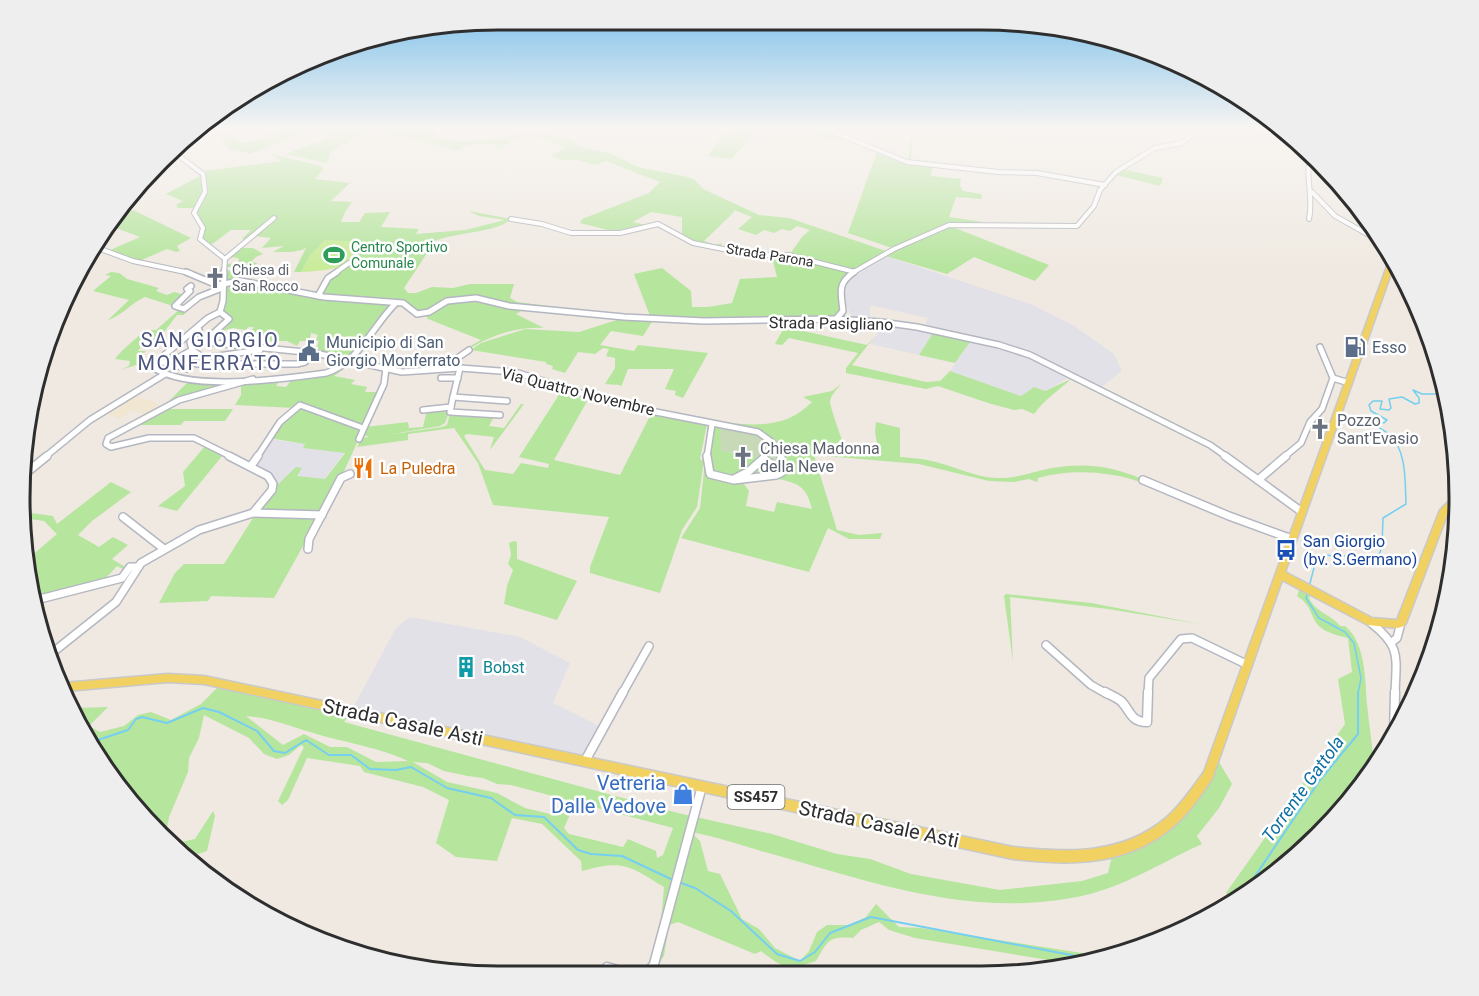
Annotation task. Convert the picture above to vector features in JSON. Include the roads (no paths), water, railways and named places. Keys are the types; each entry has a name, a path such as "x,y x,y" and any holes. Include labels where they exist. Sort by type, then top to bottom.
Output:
{"main road":[{"name":"SS457","path":"1280,574 1389,269"},
{"path":"1280,574 1371,622 1394,625 1401,623 1444,510 1449,506"},
{"name":"Strada Casale Asti","path":"70,687 168,678 204,680 1013,853 1046,858 1093,856 1133,845 1170,823 1186,808 1208,775 1280,574"}],"street":[{"path":"202,174 205,192 194,213 203,228 202,242 225,259"},
{"path":"1040,174 1105,185"},
{"path":"849,320 842,314 841,282 855,272 930,232 949,225 1077,226 1094,206 1098,194 1114,174"},
{"path":"1309,174 1313,207 1309,219"},
{"path":"1312,192 1326,208 1364,231"},
{"path":"1313,207 1326,208"},
{"path":"192,350 192,339 204,323 219,313 224,304 222,286 225,259 274,218"},
{"name":"Strada Parona","path":"511,219 542,224 571,233 620,233 658,224 693,243 753,255 788,255 855,272"},
{"path":"102,250 133,261 183,270 222,286"},
{"path":"318,296 328,278 349,263"},
{"name":"Strada Pasigliano","path":"222,286 249,282 318,296 406,304 413,312 421,314 433,311 447,301 470,298 509,306 624,317 725,321 849,320 917,327 1019,351 1207,444 1302,512"},
{"path":"191,286 187,289 190,291 176,306 184,309 199,297 222,286"},
{"path":"154,363 154,368 165,374 191,381 330,373 355,356 396,303"},
{"path":"154,363 208,318 219,313"},
{"name":"Via Quattro Novembre","path":"219,313 229,319 204,342 315,353 406,372 460,368 524,374 615,404 758,432 766,436 779,449 783,463 780,473"},
{"path":"834,320 842,314"},
{"path":"1258,480 1301,443 1310,422 1322,409 1333,378 1320,347"},
{"path":"192,350 204,358 222,357 263,348"},
{"path":"192,350 176,359 198,364 301,364 315,353"},
{"path":"443,368 469,350"},
{"path":"154,363 166,362 187,369"},
{"path":"460,368 450,412 500,415"},
{"path":"359,439 384,384 386,369"},
{"path":"31,469 98,415 165,374"},
{"path":"441,378 458,378"},
{"path":"1333,378 1348,383"},
{"path":"253,379 171,404 113,435 106,444 111,447 148,438 194,438 268,476 273,484 272,490 253,513"},
{"path":"453,397 507,401"},
{"path":"251,466 280,422 300,405 363,428"},
{"path":"423,410 451,407"},
{"path":"712,424 707,457 709,471 719,478 734,480 780,473"},
{"path":"734,480 763,459 780,473"},
{"path":"308,549 309,539 341,478 350,474"},
{"path":"1143,480 1229,516 1293,539"},
{"path":"56,650 116,602 138,567 164,549 199,530 253,513 322,515"},
{"path":"123,517 164,549"},
{"path":"41,599 122,578 130,567 138,567"},
{"path":"1371,622 1392,642 1396,651 1394,717"},
{"path":"1392,642 1396,638 1401,623"},
{"path":"1046,645 1091,685 1121,701 1130,716 1139,722 1147,722 1149,678 1181,639 1192,638 1248,665"},
{"path":"585,761 648,646"},
{"path":"653,966 702,785"}],"waterway":[{"name":"Torrente Gattola","path":"1309,587 1316,560 1320,555 1374,557 1379,555 1382,547 1383,518 1406,504 1402,457 1395,441 1373,423 1376,421 1384,423 1387,420 1371,411 1369,405 1373,401 1382,401 1380,409 1389,410 1391,408 1389,399 1402,397 1415,404 1419,403 1419,398 1413,390 1422,394 1437,394"},
{"name":"Torrente Gattola","path":"1308,592 1306,598 1319,618 1345,632 1354,643 1361,678 1358,694"},
{"name":"Torrente Gattola","path":"1254,878 1320,780 1358,734 1358,694"},
{"name":"Torrente Gattola","path":"98,740 128,730 136,719 142,717 167,723 203,708 219,712 257,731 274,751 285,753 306,740 329,755 351,755 370,769 396,770 411,767 447,788 491,798 515,815 544,817 578,850 591,854 622,856 673,880"},
{"name":"Torrente Gattola","path":"681,883 695,888 731,911 777,954 800,961 815,952 830,933 871,917 1076,956"}],"place":[{"name":"Centro Sportivo Comunale","path":"334,255"},
{"name":"Chiesa di San Rocco","path":"215,278"},
{"name":"Esso","path":"1355,347"},
{"name":"Municipio di San Giorgio Monferrato","path":"309,351"},
{"name":"Pozzo Sant'Evasio","path":"1320,429"},
{"name":"Chiesa Madonna della Neve","path":"743,457"},
{"name":"La Puledra","path":"363,468"},
{"name":"San Giorgio (bv. S.Germano)","path":"1286,550"},
{"name":"Bobst","path":"466,667"},
{"name":"Vetreria Dalle Vedove","path":"683,794"}],"district":[{"name":"SAN GIORGIO MONFERRATO","path":"210,352"}]}
